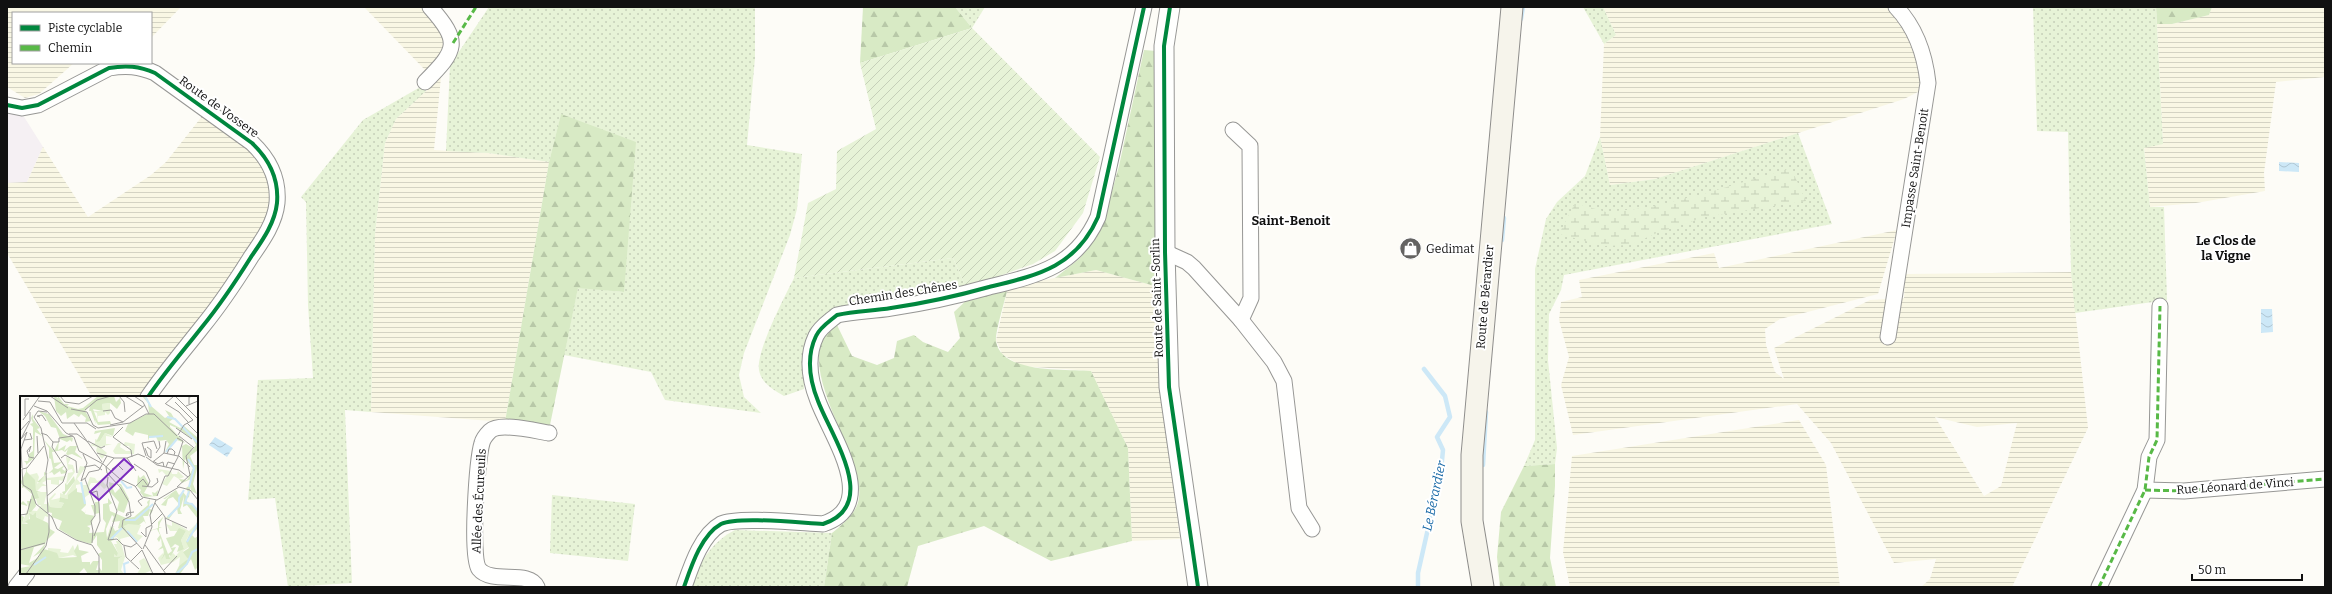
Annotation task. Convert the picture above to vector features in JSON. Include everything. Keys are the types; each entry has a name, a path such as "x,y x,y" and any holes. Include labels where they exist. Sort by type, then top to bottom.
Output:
{"main road":[{"name":"Route de Bérardier","path":"1483,587 1472,521 1472,454 1512,7"}],"street":[{"path":"425,82 440,67 449,55 453,43 450,33 430,7"},
{"name":"Chemin des Chênes","path":"684,587 700,550 710,534 721,524 736,521 823,524 834,521 842,514 847,505 850,493 850,478 839,447 818,401 810,373 812,346 816,334 826,324 837,315 934,301 1035,276 1052,269 1080,248 1091,234 1098,217 1144,7"},
{"name":"Route de Saint-Sorlin","path":"1170,7 1164,46 1164,252 1169,388 1198,587"},
{"name":"Impasse Saint-Benoit","path":"1888,337 1928,83 1926,62 1920,44 1910,26 1896,7"},
{"name":"Route de Vossere","path":"7,105 22,108 38,105 109,68 121,66 144,68 155,73 252,143 262,152 273,171 277,202 276,212 265,236 216,308 149,396"},
{"path":"1233,130 1250,146 1251,298 1241,320"},
{"path":"1164,252 1187,262 1194,268 1241,320 1274,362 1284,381 1299,508 1312,529"},
{"path":"2099,587 2145,490 2149,457 2156,440 2160,306"},
{"name":"Allée des Écureuils","path":"537,587 536,583 526,579 489,576 480,570 475,561 474,543 477,493 482,444 491,430 501,426 550,433"},
{"name":"Rue Léonard de Vinci","path":"2145,490 2184,491 2325,479"},
{"path":"16,587 26,574"}],"shaded area":[{"path":"8,7 181,7 152,37 152,12 12,12 12,64 73,64 39,94 25,98 7,87"},
{"path":"364,7 425,7 443,29 446,47 427,72"},
{"path":"1603,7 1891,7 1916,46 1922,90 1904,99 1655,179 1610,185 1600,137 1604,44 1616,35"},
{"path":"2212,7 2325,7 2325,77 2276,82 2264,173 2265,191 2196,203 2150,207 2144,147 2163,143 2157,24 2172,24 2209,15"},
{"path":"441,77 434,150 488,153 549,162 505,422 371,412 375,234 385,143 396,119"},
{"path":"7,109 21,112 43,147 27,182 7,183"},
{"path":"203,115 242,142 263,161 273,197 260,233 215,298 140,396 91,396 7,253 7,183 27,182 43,147 88,217 151,175 166,162"},
{"path":"1897,230 1878,294 1780,319 1765,329 1766,345 1775,372 1784,379 1774,348 1870,300 1904,298 1905,274 2071,272 2088,428 2012,587 1921,587 1930,579 1936,559 1894,563 1831,443 1797,404 1573,435 1561,385 1569,357 1559,320 1561,302 1582,297 1579,280 1714,253 1719,268","holes":["1935,417 1977,427 2017,423 2001,486 1984,496"]},
{"path":"1096,270 1155,286 1162,394 1180,539 1132,541 1128,448 1091,371 1021,366 1002,354 996,340 1008,287"},
{"path":"1799,420 1826,465 1840,587 1570,587 1563,552 1572,456"}],"green space":[{"path":"489,7 755,7 755,58 747,145 802,154 797,209 790,235 744,353 739,375 744,397 761,413 665,400 651,372 564,355 578,287 623,292 561,115 549,162 488,153 446,151 450,65"},
{"path":"863,7 955,7 972,28 860,63"},
{"path":"955,7 985,7 972,28"},
{"path":"1583,7 1603,7 1616,35 1604,44"},
{"path":"2033,7 2156,7 2163,144 2144,148 2150,207 2164,207 2167,300 2075,313 2071,272 2068,132 2037,131"},
{"path":"2156,7 2212,7 2209,15 2172,24 2157,24"},
{"path":"972,28 1100,157 1083,213 1055,251 1033,264 966,288 953,258 794,278 808,203 836,189 837,151 876,129 860,63"},
{"path":"1144,50 1157,51 1155,286 1096,270 1055,278 1079,259 1096,238 1103,224 1119,166"},
{"path":"422,86 426,91 396,119 385,143 375,234 371,412 345,410 352,583 288,587 275,498 248,500 258,380 313,378 308,305 306,202 301,197 363,120"},
{"path":"561,114 636,142 624,292 578,288 550,425 505,422 549,162"},
{"path":"1798,133 1832,224 1564,275 1561,290 1549,314 1548,360 1557,448 1555,464 1524,466 1535,440 1535,269 1546,219 1557,202 1585,176 1600,137 1610,185 1655,179"},
{"path":"1791,168 1806,201 1705,217 1657,233 1630,245 1604,246 1559,234 1575,203 1606,212 1646,208 1703,194"},
{"path":"953,258 966,288 927,298 838,309 820,319 810,330 804,347 804,389 784,396 768,386 762,379 759,370 759,361 766,337 794,278"},
{"path":"1008,287 996,337 1000,352 1009,359 1036,368 1091,371 1128,448 1132,541 1051,561 984,526 918,546 907,587 824,587 832,533 853,513 859,497 858,478 851,456 830,406 822,382 819,359 823,340 837,325 852,356 877,365 894,358 897,341 914,335 923,342 948,352 960,338 954,312 971,296"},
{"path":"1555,464 1550,558 1556,587 1500,587 1497,557 1501,512 1524,466"},
{"path":"552,495 635,504 628,561 550,553"},
{"path":"735,530 832,533 824,587 690,587 697,570 707,554 720,540"}],"water":[{"path":"2279,162 2299,163 2299,172 2279,171"},
{"path":"2261,309 2272,309 2273,332 2261,333"},
{"path":"215,437 233,448 227,457 209,445"}],"waterway":[{"path":"1521,19 1523,7"},
{"path":"1502,240 1504,218"},
{"name":"Le Bérardier","path":"1418,587 1418,573 1441,471 1443,450 1437,437 1450,417 1445,396 1424,369"},
{"path":"1483,465 1486,412"}],"marked path":[{"path":"453,43 476,7"},
{"path":"2099,587 2145,490 2149,457 2157,440 2160,306"},
{"path":"2145,490 2184,491 2325,479"}],"cycle path":[{"path":"684,587 702,543 714,529 721,524 741,520 823,524 840,515 849,502 850,486 847,468 841,450 818,401 811,377 810,361 813,344 816,336 825,324 837,315 929,302 1024,278 1054,266 1067,258 1079,247 1089,234 1098,217 1144,7"},
{"path":"1170,7 1164,46 1165,252 1169,387 1198,587"},
{"path":"7,105 22,108 38,105 109,68 127,66 143,69 155,73 252,143 258,149 272,170 276,186 277,203 271,225 240,275 209,319 149,396"}],"place":[{"name":"Gedimat","path":"1410,249"}],"district":[{"name":"Saint-Benoit","path":"1291,220"},
{"name":"Le Clos de la Vigne","path":"2226,248"}]}
